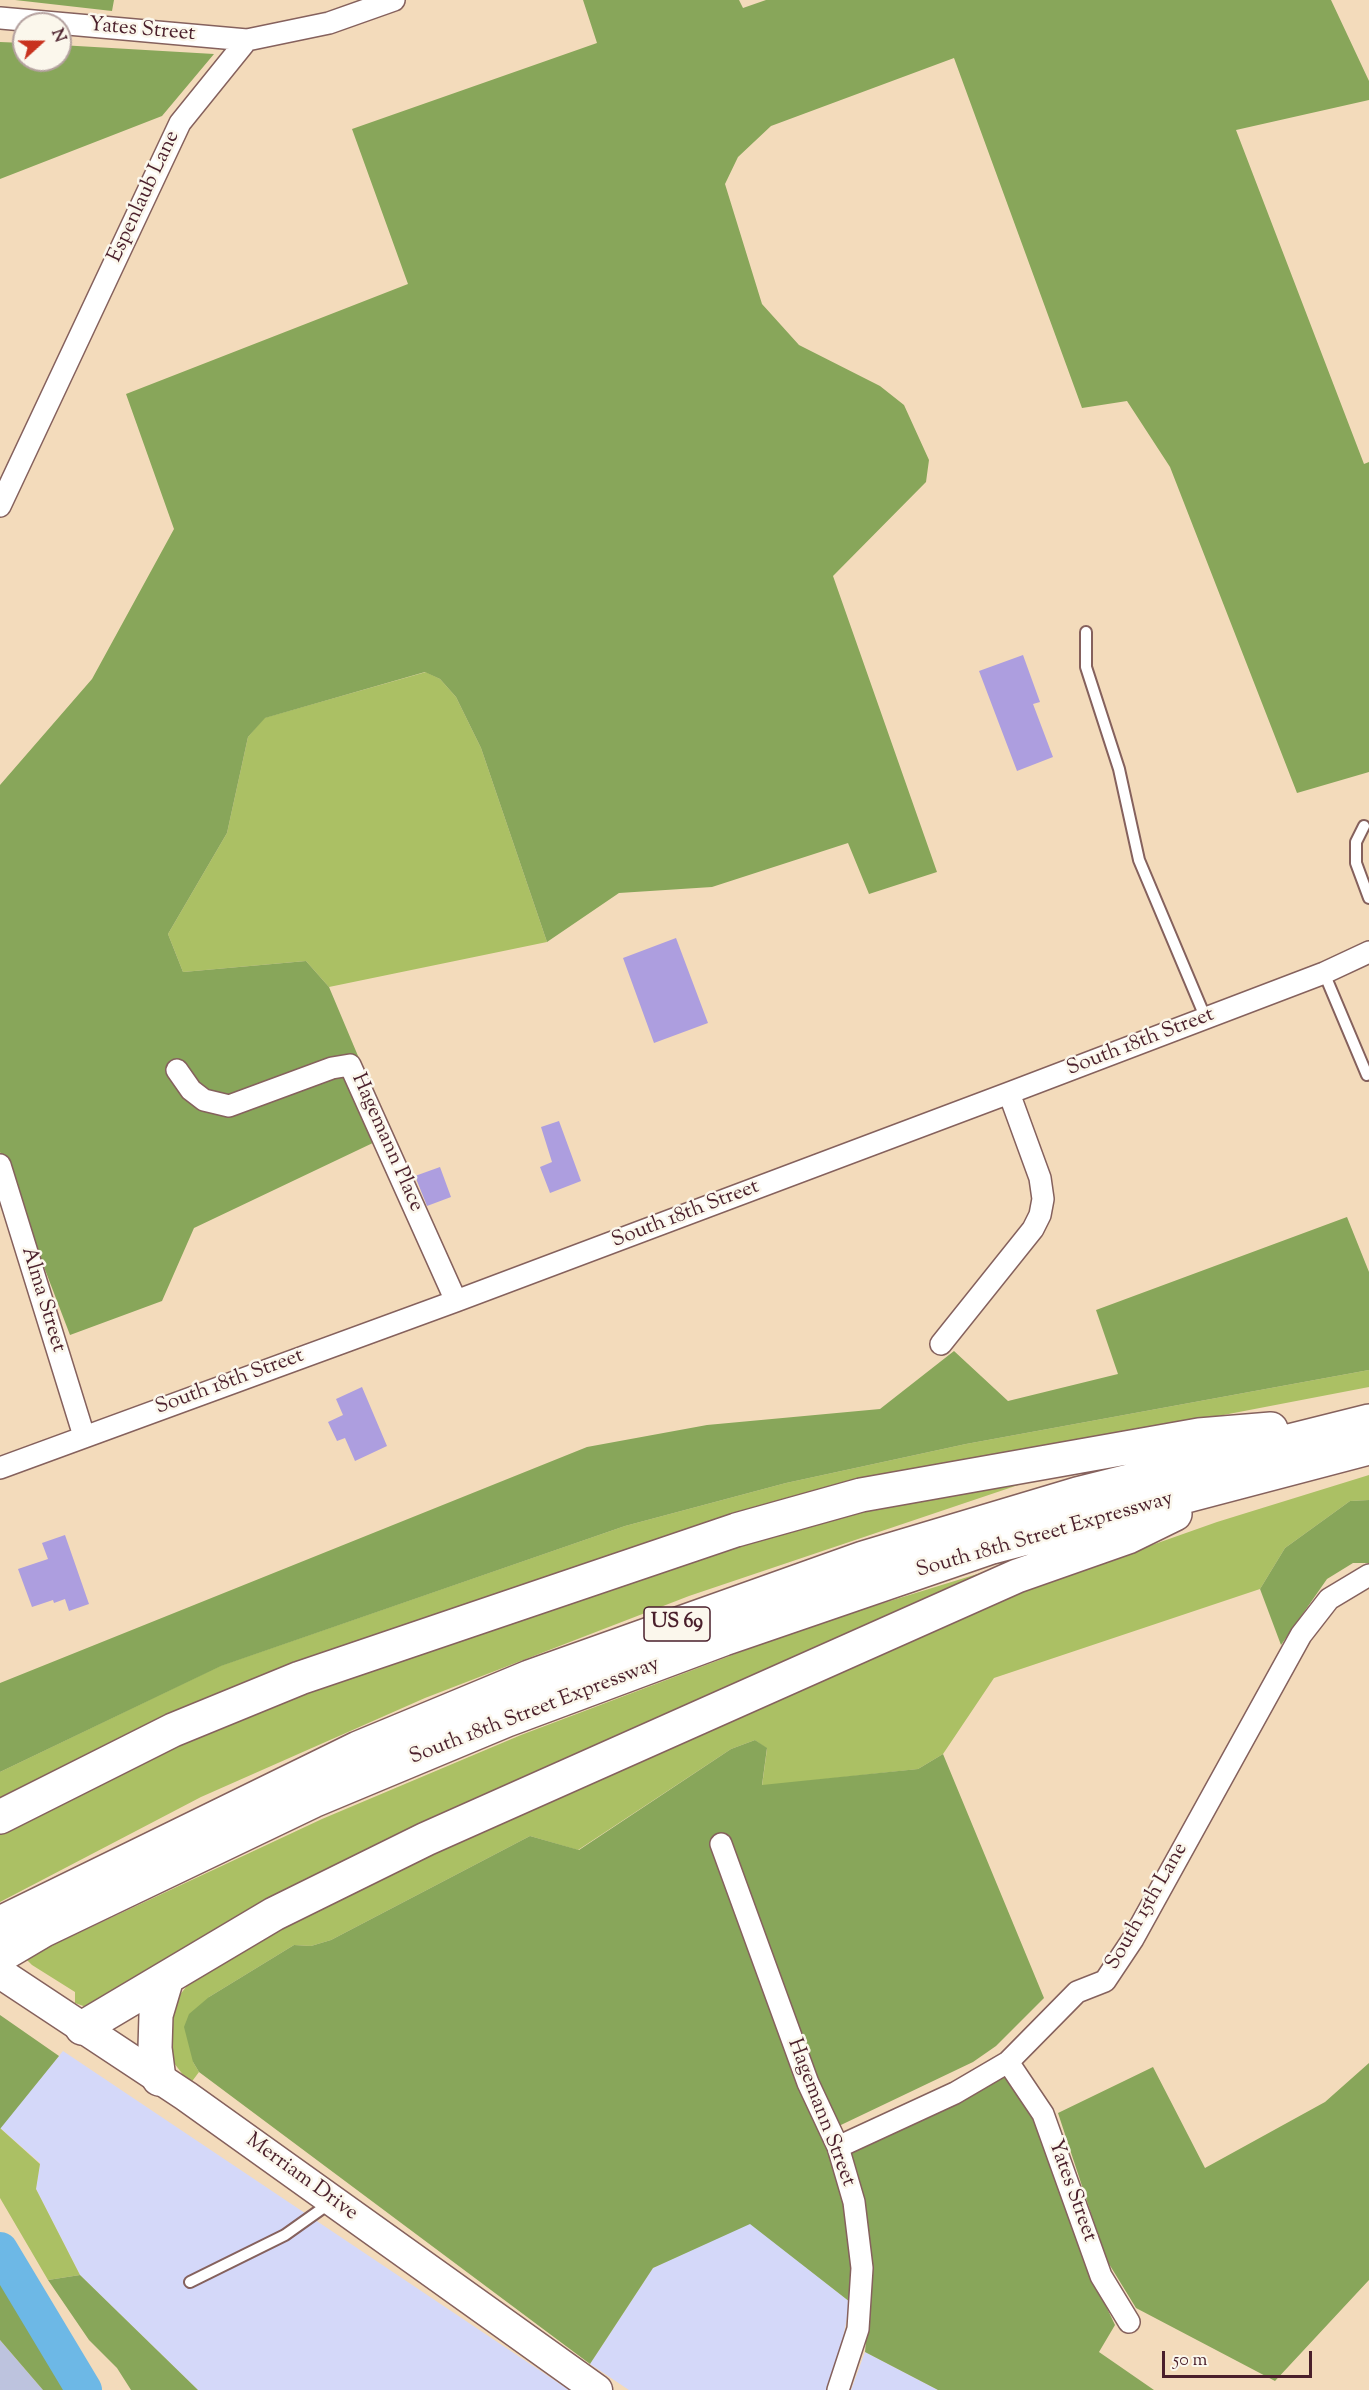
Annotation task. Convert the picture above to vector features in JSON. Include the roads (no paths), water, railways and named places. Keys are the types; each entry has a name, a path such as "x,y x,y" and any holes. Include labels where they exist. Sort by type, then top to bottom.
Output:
{"highway":[{"path":"0,1817 173,1730 300,1678 736,1530 861,1495 1090,1453 1199,1435 1369,1421"},
{"name":"South 18th Street Expressway","path":"8,1918 358,1748 540,1673 874,1554 1077,1494 1369,1421"},
{"name":"South 18th Street Expressway","path":"0,1956 44,1930 313,1801 507,1720 692,1651 992,1547 1369,1448"},
{"path":"81,2028 274,1914 426,1839 1017,1576 1128,1537 1238,1482"},
{"path":"159,2079 155,2048 156,2015 167,1978"}],"main road":[{"name":"Merriam Drive","path":"0,1973 159,2079 597,2390"}],"street":[{"path":"247,40 329,23 394,0"},
{"name":"Yates Street","path":"0,18 247,40"},
{"name":"Espenlaub Lane","path":"0,506 180,123 247,40"},
{"name":"South 18th Street","path":"0,1468 456,1301 1009,1093 1324,974 1369,952"},
{"name":"Hagemann Place","path":"177,1070 191,1090 204,1100 229,1106 332,1068 350,1065 456,1301"},
{"path":"941,1344 1033,1229 1040,1215 1043,1199 1040,1178 1009,1093"},
{"name":"Alma Street","path":"0,1165 84,1436"},
{"name":"South 15th Lane","path":"838,2147 956,2093 1008,2062 1077,1992 1105,1981 1133,1939 1300,1635 1329,1599 1369,1575"},
{"name":"Hagemann Street","path":"721,1844 808,2083 838,2147 854,2202 862,2268 858,2329 838,2390"},
{"name":"Yates Street","path":"1008,2062 1043,2114 1101,2277 1129,2322"}],"lane":[{"path":"1086,632 1086,668 1119,769 1139,860 1206,1018"},
{"path":"1364,826 1356,843 1356,863 1369,898"},
{"path":"1324,974 1367,1075"},
{"path":"190,2282 285,2235 333,2201"}],"waterway":[{"path":"0,2250 84,2390"}]}
